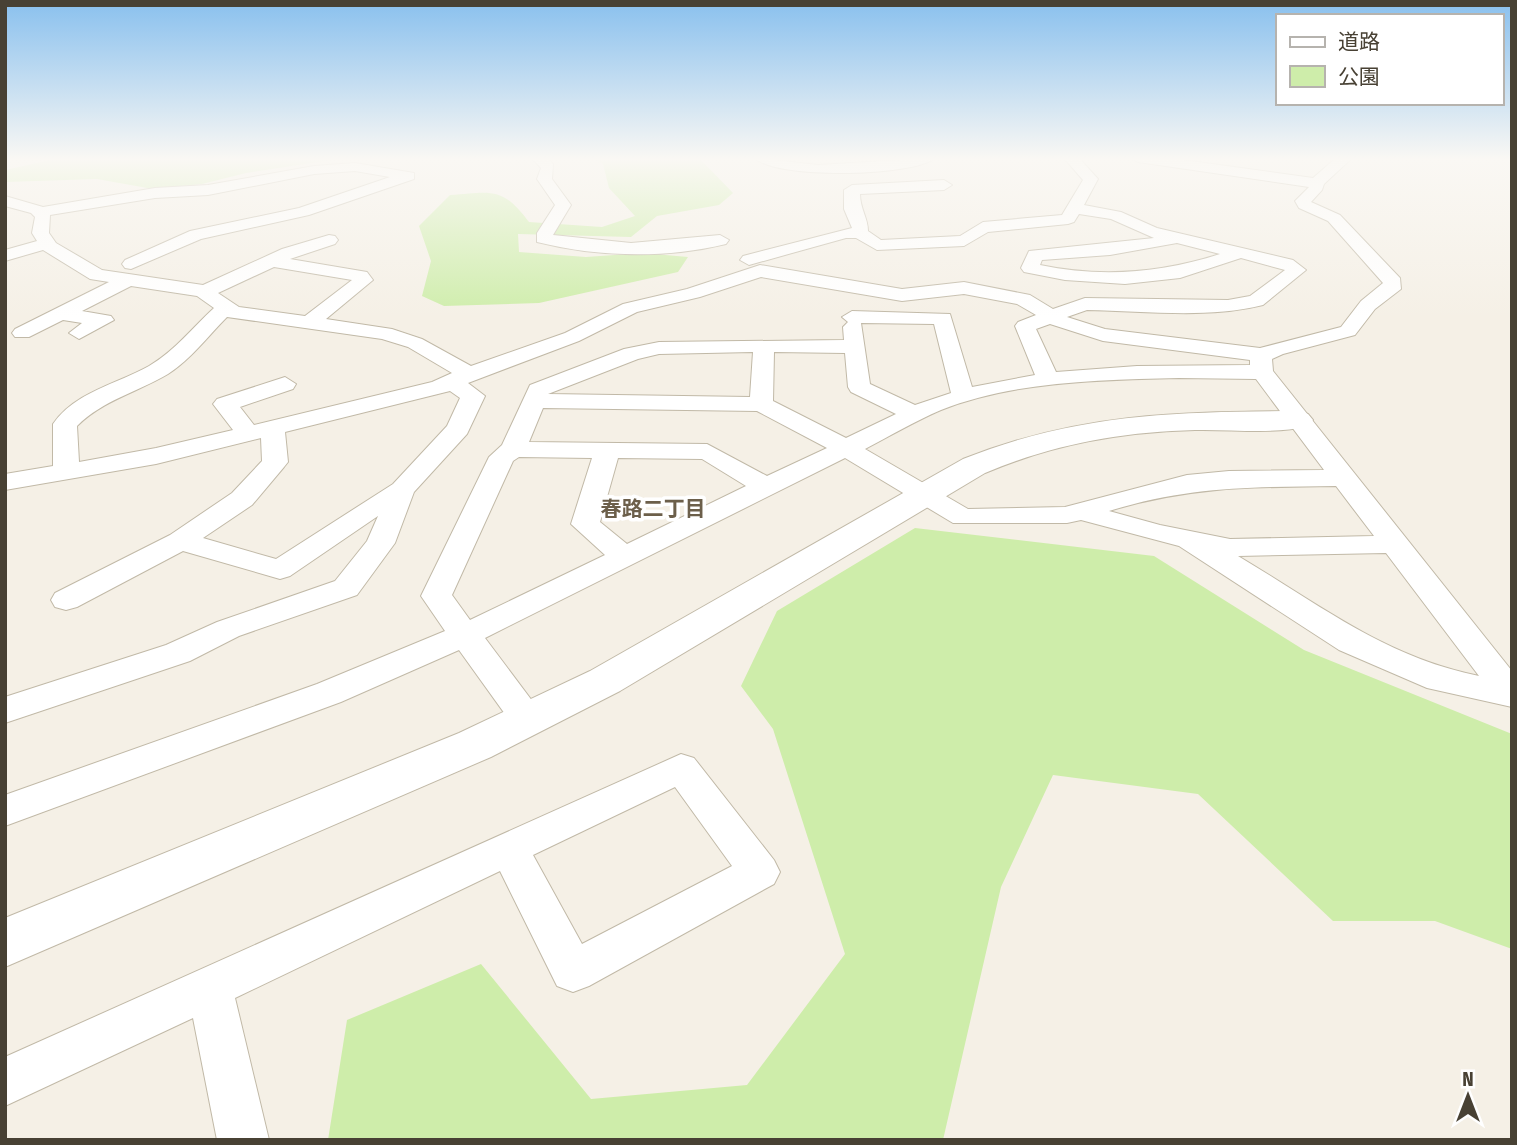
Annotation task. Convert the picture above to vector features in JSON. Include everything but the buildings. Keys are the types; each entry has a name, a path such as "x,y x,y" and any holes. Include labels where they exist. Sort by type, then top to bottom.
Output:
{"street":[{"path":"43,211 39,212 43,217 40,233 48,243 101,276"},
{"path":"14,327 64,312 196,235 305,211"},
{"path":"561,211 552,220 542,238 559,242 638,246 681,246 720,240"},
{"path":"853,211 860,222 860,233"},
{"path":"5,482 156,456 460,378 572,337 630,307 693,293 755,266 845,233 860,233 877,245 964,241 983,227 1059,222 1068,219 1074,211"},
{"path":"1048,379 1025,326 1085,304 1227,306 1255,300 1297,270 1287,264 1151,232 1115,215 1092,211"},
{"path":"5,811 330,693 466,635 915,414 964,396 1048,379 1262,363 1275,349 1348,331 1368,305 1391,289 1393,282 1334,218 1319,211"},
{"path":"681,226 720,240 741,252 755,266 902,295 964,289 1023,299 1052,316 1103,335 1262,363 1298,420 1511,695"},
{"path":"1178,239 1110,250 1047,253 1035,256 1030,268 1060,276 1156,276 1180,272 1237,254"},
{"path":"203,291 221,286 270,261 328,240"},
{"path":"5,257 48,243"},
{"path":"270,261 360,276 364,280 308,323"},
{"path":"14,327 39,306 101,276 130,272 203,291 233,312 395,336 415,343 460,378 473,396 458,429 402,490 375,505 280,570 180,541"},
{"path":"849,286 859,387 915,414"},
{"path":"39,306 104,320 79,333"},
{"path":"66,471 65,424 78,410 103,393 158,370 226,307"},
{"path":"852,317 943,318 964,396"},
{"path":"527,719 436,596 502,457 513,449 538,390 632,354 659,348 764,345 855,347"},
{"path":"761,404 764,345"},
{"path":"66,600 180,541 242,499 275,462 260,430 225,404 285,384"},
{"path":"534,401 761,404 846,448 963,517 1068,515 1187,483 1228,479 1344,478"},
{"path":"5,943 475,745 639,662 925,495 1013,449 1105,425 1144,421 1298,420"},
{"path":"513,449 707,452 766,487"},
{"path":"607,450 585,524 625,557"},
{"path":"5,710 178,653 228,629 346,588 381,543 402,490"},
{"path":"1082,511 1230,548 1394,544"},
{"path":"1187,539 1350,642 1439,680 1511,695"},
{"path":"5,1082 508,848 681,768 759,872 573,971 508,848"},
{"path":"210,987 243,1140"}],"green space":[{"path":"434,211 521,211 529,222 602,227 635,216 631,211 683,211 657,216 631,237 518,234 519,252 586,257 643,253 688,257 678,272 539,303 444,306 422,296 431,261 419,226"},
{"path":"915,528 1154,556 1304,650 1512,734 1512,949 1435,921 1333,921 1198,794 1053,775 1001,887 943,1140 328,1140 347,1020 481,964 591,1099 747,1085 845,954 773,729 741,686 777,611"}],"district":[{"name":"春路二丁目","path":"653,509"}]}
